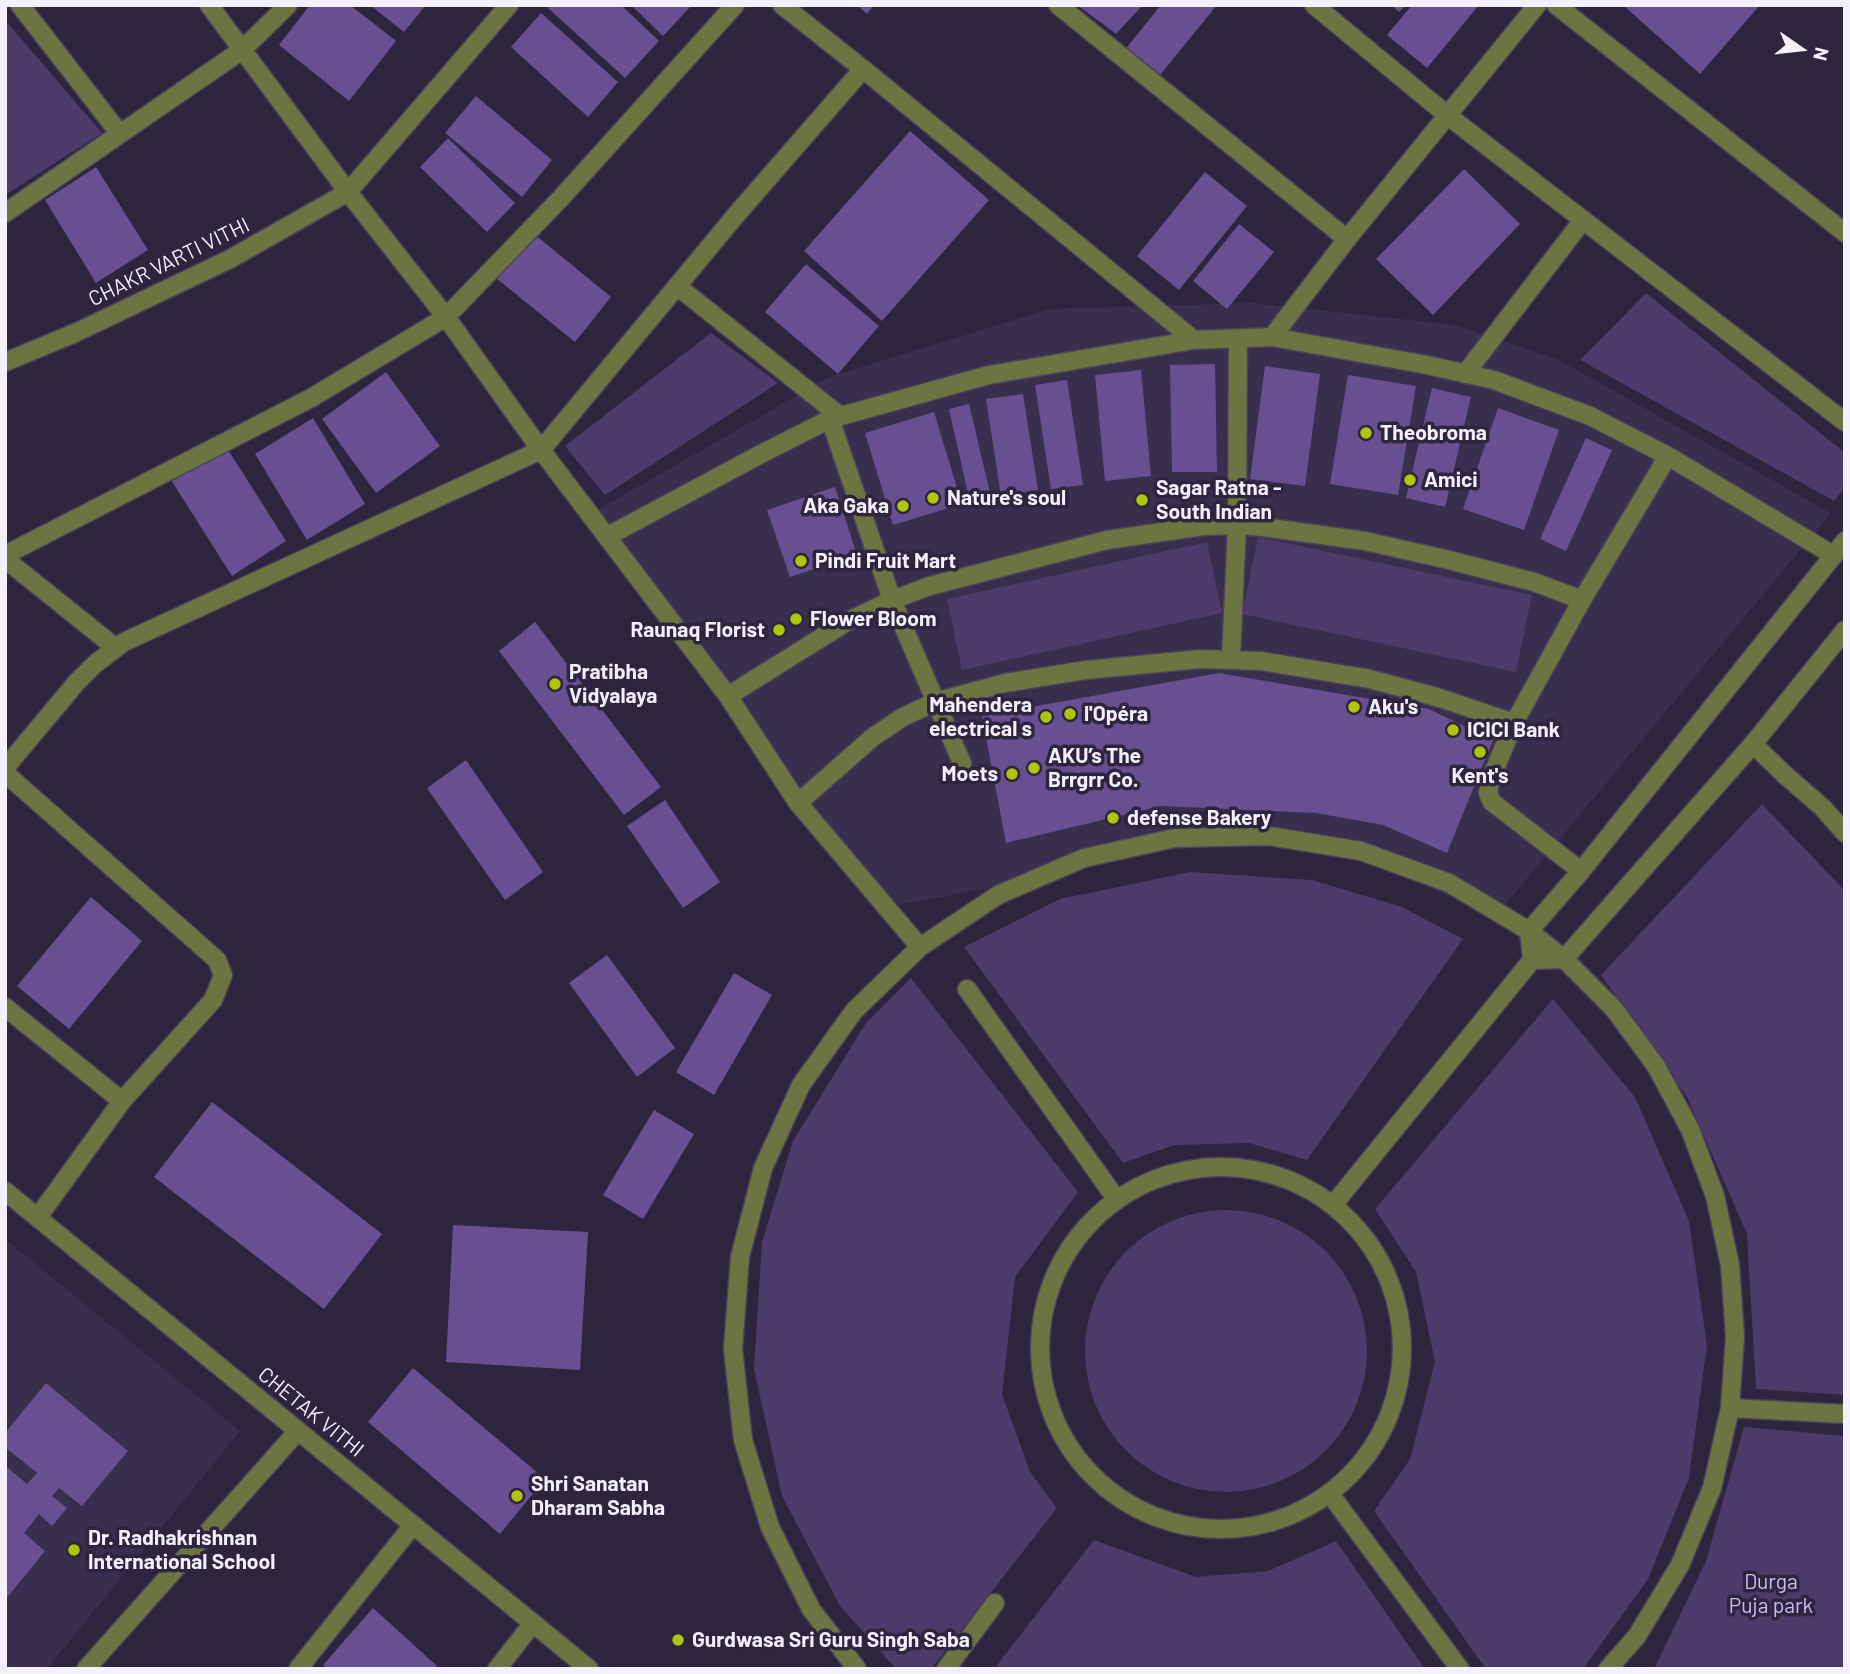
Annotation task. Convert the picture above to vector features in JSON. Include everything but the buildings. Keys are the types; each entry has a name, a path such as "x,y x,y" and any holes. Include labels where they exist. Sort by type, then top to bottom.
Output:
{"street":[{"path":"20,5 120,134"},
{"path":"209,5 348,192 446,317 541,450 728,696 798,803 920,947"},
{"path":"5,213 242,50 288,5"},
{"name":"CHAKR VARTI VITHI","path":"5,362 75,333 230,259 348,192 509,5"},
{"path":"116,648 5,557 311,398 446,317 561,198 735,5"},
{"path":"782,5 1194,340"},
{"path":"1058,5 1347,239"},
{"path":"1314,5 1447,115 1845,422"},
{"path":"1272,337 1347,239 1537,5"},
{"path":"1556,5 1845,233"},
{"path":"38,1217 122,1101 213,1000 223,975 217,960 5,770 76,683 94,664 124,642 541,450 863,69"},
{"path":"1465,374 1583,220"},
{"path":"677,286 835,418 892,600 962,763"},
{"path":"608,536 759,455 835,418 989,375 1194,340 1272,337 1494,380 1590,416 1668,456 1833,555"},
{"path":"1231,658 1237,525 1238,338"},
{"path":"1581,871 1492,802 1488,793 1490,781 1514,723 1582,600 1668,456"},
{"path":"728,696 848,621 930,586 1107,540 1204,526 1237,525 1365,541 1534,582 1582,600"},
{"path":"1333,1205 1532,960 1529,930 1581,871 1845,541"},
{"path":"1532,960 1564,959 1842,639"},
{"path":"798,803 873,737 903,717 935,702 1005,683 1086,670 1231,658 1370,679 1440,698 1514,723"},
{"path":"1753,744 1823,808 1845,833"},
{"path":"857,1669 811,1609 770,1527 743,1440 733,1349 740,1258 763,1168 801,1085 854,1011 920,947 998,895 1084,858 1175,838 1269,836 1361,850 1449,883 1529,930 1564,959 1614,1009 1657,1066 1690,1129 1715,1196 1731,1277 1735,1337 1730,1408 1712,1488 1680,1565 1637,1636 1608,1669"},
{"path":"967,989 1117,1200"},
{"path":"5,1007 122,1101"},
{"path":"1226,1167 1264,1171 1300,1184 1333,1205 1359,1230 1380,1261 1395,1295 1402,1331 1401,1368 1393,1404 1378,1438 1356,1469 1330,1494 1302,1510 1252,1527 1210,1529 1178,1525 1149,1515 1120,1499 1096,1479 1074,1455 1059,1428 1041,1367 1041,1335 1046,1303 1057,1273 1073,1245 1093,1220 1117,1200 1151,1181 1188,1170 1226,1167"},
{"name":"CHETAK VITHI","path":"5,1191 589,1669"},
{"path":"1730,1408 1845,1414"},
{"path":"86,1669 298,1431"},
{"path":"1330,1494 1460,1669"},
{"path":"298,1669 413,1525"},
{"path":"946,1669 995,1602"},
{"path":"497,1669 533,1623"}],"shaded area":[{"path":"1252,303 1456,325 1559,360 1831,513 1494,918 1364,857 1187,836 984,889 882,908 590,514 829,377 1050,309"},
{"name":"Dr. Radhakrishnan International School","path":"5,1239 240,1431 47,1669 5,1669"}],"green space":[{"path":"5,20 102,133 5,195"},
{"path":"1646,293 1845,453 1845,487 1834,501 1580,360"},
{"path":"711,333 778,383 605,495 565,446"},
{"path":"1258,537 1532,595 1516,672 1242,614"},
{"path":"1207,542 1222,613 962,670 947,599"},
{"path":"1762,804 1845,891 1845,1395 1756,1389 1747,1234 1687,1097 1601,975"},
{"path":"1190,872 1312,880 1402,907 1463,939 1307,1160 1249,1143 1174,1145 1123,1163 964,947 1060,899"},
{"path":"911,978 1078,1192 1015,1277 1002,1394 1030,1472 1057,1508 931,1669 896,1669 840,1606 782,1496 754,1369 762,1242 793,1141 866,1023"},
{"path":"1553,999 1635,1097 1689,1221 1707,1345 1689,1478 1648,1579 1583,1669 1486,1669 1374,1511 1410,1459 1435,1362 1416,1272 1375,1209"},
{"path":"1226,1210 1253,1213 1280,1221 1315,1242 1335,1262 1356,1297 1364,1324 1367,1351 1364,1378 1356,1405 1335,1440 1315,1460 1280,1481 1253,1489 1226,1492 1199,1489 1172,1481 1137,1460 1117,1440 1096,1405 1088,1378 1085,1351 1088,1324 1096,1297 1117,1262 1137,1242 1172,1221 1199,1213"},
{"name":"Durga Puja park","path":"1744,1427 1845,1436 1845,1669 1654,1669 1706,1561"},
{"path":"1094,1540 1196,1577 1268,1571 1336,1541 1425,1669 994,1669"}],"place":[{"name":"Theobroma","path":"1366,433"},
{"name":"Amici","path":"1410,480"},
{"name":"Nature's soul","path":"933,498"},
{"name":"Sagar Ratna - South Indian","path":"1142,500"},
{"name":"Aka Gaka","path":"903,506"},
{"name":"Pindi Fruit Mart","path":"801,561"},
{"name":"Flower Bloom","path":"796,619"},
{"name":"Raunaq Florist","path":"779,630"},
{"name":"Pratibha Vidyalaya","path":"555,684"},
{"name":"Aku's","path":"1354,707"},
{"name":"l'Opéra","path":"1070,714"},
{"name":"Mahendera electrical s","path":"1046,717"},
{"name":"ICICI Bank","path":"1453,730"},
{"name":"Kent's","path":"1480,752"},
{"name":"AKU’s The Brrgrr Co.","path":"1034,768"},
{"name":"Moets","path":"1012,774"},
{"name":"defense Bakery","path":"1113,818"},
{"name":"Shri Sanatan Dharam Sabha","path":"517,1496"},
{"name":"Dr. Radhakrishnan International School","path":"74,1550"},
{"name":"Gurdwasa Sri Guru Singh Saba","path":"678,1640"}]}
